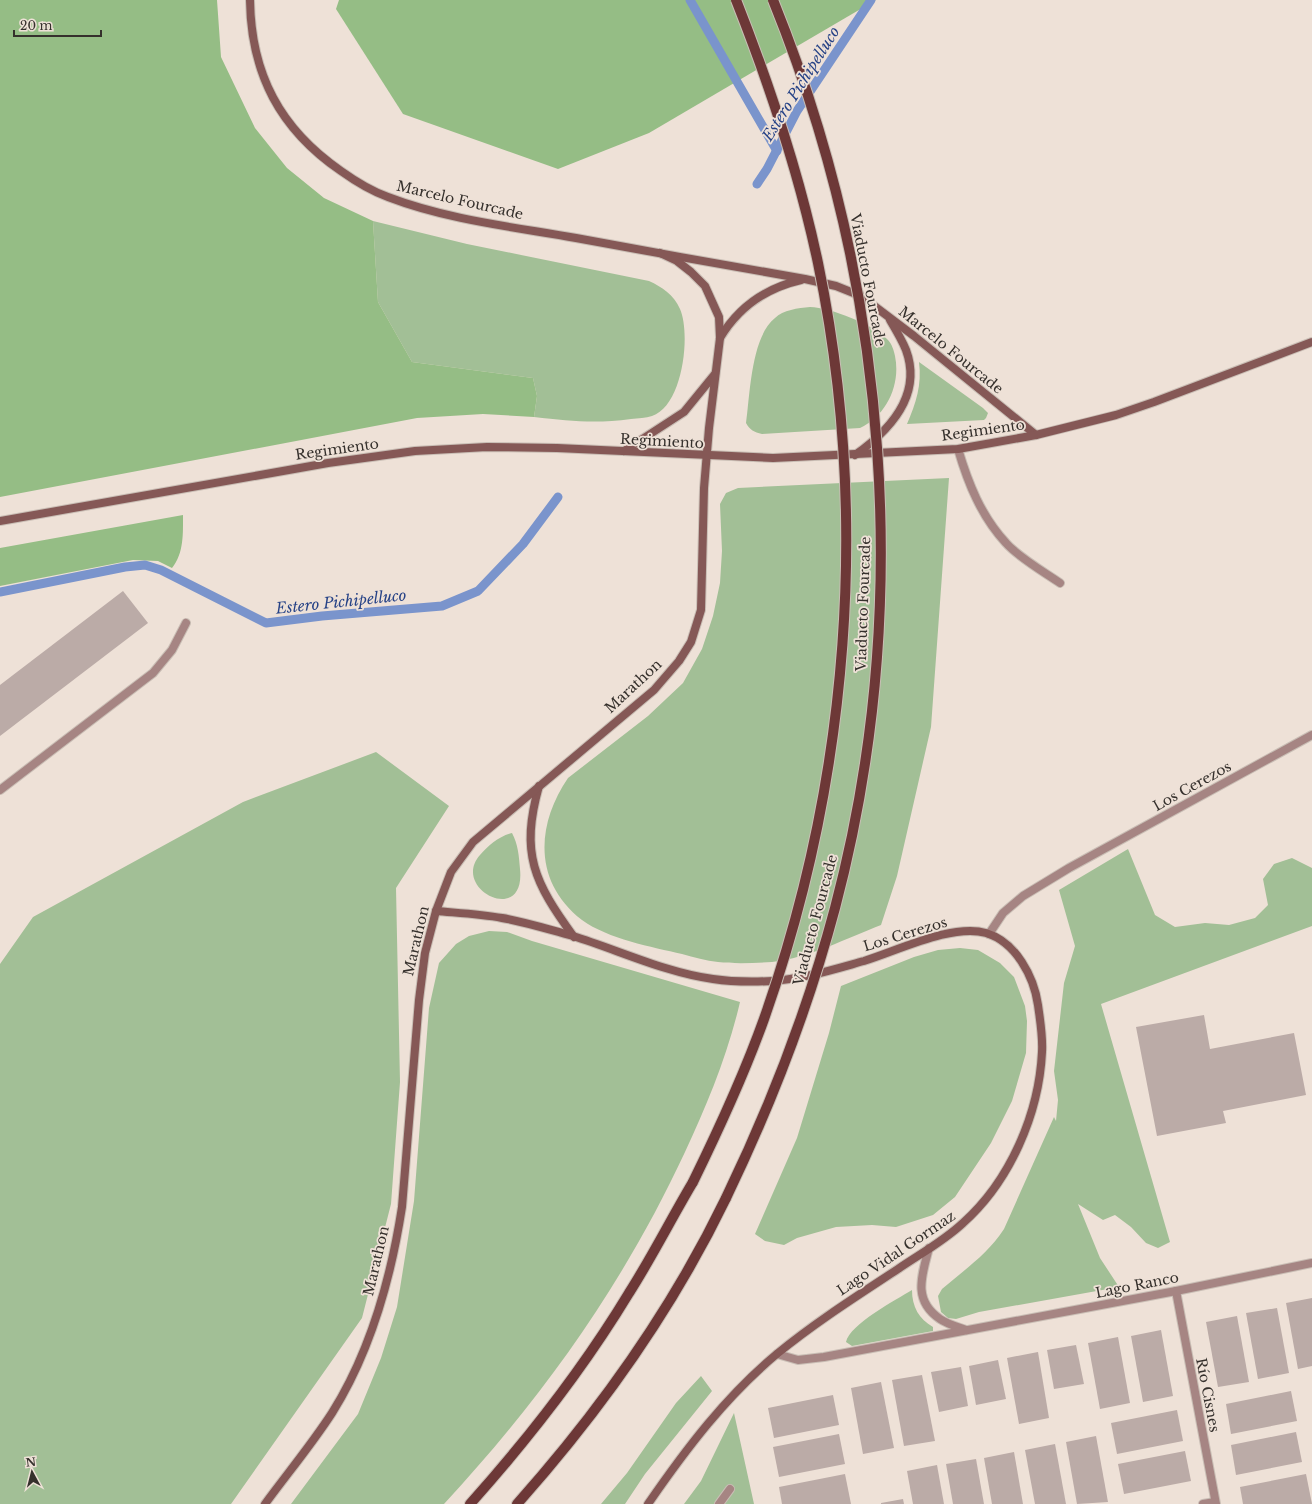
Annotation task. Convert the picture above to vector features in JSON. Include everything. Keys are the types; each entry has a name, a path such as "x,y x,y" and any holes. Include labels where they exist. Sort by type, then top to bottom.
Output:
{"main road":[{"name":"Marcelo Fourcade","path":"250,0 254,47 269,90 287,122 308,146 356,182 388,197 448,214 805,279 848,290 861,296 888,316 1036,435"},
{"name":"Viaducto Fourcade","path":"470,1504 512,1457 584,1363 630,1293 693,1182 718,1129 758,1034 782,964 799,907 820,814 832,741 840,675 844,609 845,498 842,440 836,381 819,272 789,150 772,97 736,0"},
{"name":"Viaducto Fourcade","path":"517,1504 548,1469 583,1425 651,1331 686,1274 726,1198 756,1135 799,1026 835,906 852,830 870,722 880,601 879,477 870,375 861,310 849,246 822,139 805,83 773,0"},
{"name":"Marcelo Fourcade","path":"660,253 677,261 705,286 719,317 720,338 706,456"},
{"path":"720,338 730,322 759,297 775,288 805,279"},
{"path":"855,455 872,443 886,430 906,401 910,382 910,365 906,350 888,316"},
{"name":"Regimiento","path":"0,521 328,462 415,451 495,447 774,458 958,449 1036,435 1116,415 1312,342"},
{"path":"624,451 684,412 716,374"},
{"name":"Marathon","path":"265,1504 332,1413 351,1378 367,1342 384,1292 397,1240 402,1207 419,1000 425,953 436,911 451,872 473,842 654,690 679,661 691,642 701,610 706,456"},
{"path":"539,786 532,810 530,834 536,871 550,904 574,937"},
{"name":"Los Cerezos","path":"436,911 504,918 574,937 686,973 710,979 733,982 777,980 821,972 865,960 928,939 958,932 975,930 989,934"},
{"name":"Lago Vidal Gormaz","path":"648,1504 685,1451 737,1390 777,1354 825,1317 930,1248 961,1225 977,1210 1006,1169 1023,1137 1034,1105 1040,1074 1042,1049 1041,1026 1037,999 1030,976 1010,948 989,934"}],"street":[{"path":"958,449 965,475 985,516 1006,544 1060,583"},
{"path":"0,790 153,673 172,650 186,623"},
{"name":"Los Cerezos","path":"989,934 1003,913 1023,896 1069,868 1312,735"},
{"path":"930,1248 920,1279 921,1292 925,1303 940,1319 967,1331"},
{"name":"Lago Ranco","path":"777,1354 798,1360 818,1358 1176,1291 1312,1263"},
{"name":"Río Cisnes","path":"1176,1291 1216,1503"},
{"path":"719,1504 730,1489"},
{"path":"1203,1504 1216,1503"}],"green space":[{"path":"0,0 217,0 221,57 255,128 287,168 324,198 373,221 378,302 412,362 533,378 537,396 534,417 483,414 417,418 0,497"},
{"path":"339,0 876,0 649,133 558,169 403,114 336,9"},
{"path":"373,221 467,244 649,281 658,286 667,292 680,309 685,335 682,368 671,399 663,410 645,418 594,422 534,417 537,396 533,378 412,362 378,302"},
{"path":"810,307 829,310 851,318 872,328 891,343 895,356 896,378 890,398 877,416 860,428 762,434 754,431 746,423 753,367 761,338 767,327 778,315 791,310"},
{"path":"919,362 983,408 988,413 986,418 984,420 907,424 918,394 920,378"},
{"path":"949,478 931,727 897,876 881,925 828,947 786,960 772,962 725,963 709,961 630,942 593,927 582,920 566,905 555,888 548,871 545,852 545,834 550,815 557,796 568,778 648,716 683,683 702,649 713,616 720,583 722,551 720,504 726,493 738,488"},
{"path":"183,515 181,550 172,568 158,561 133,560 0,586 0,548"},
{"path":"376,752 449,806 396,888 400,1082 391,1204 362,1318 231,1504 0,1504 0,964 33,917 243,802"},
{"path":"512,833 516,841 519,855 519,886 512,896 502,899 491,896 481,890 474,880 473,868 480,855 490,845 503,836"},
{"path":"1128,849 1155,915 1175,927 1205,923 1229,925 1255,918 1268,905 1263,879 1274,864 1292,858 1312,868 1312,926 1101,1004 1170,1242 1158,1248 1146,1243 1131,1227 1115,1215 1103,1220 1078,1204 1100,1258 1119,1287 979,1312 956,1319 948,1318 941,1312 938,1296 942,1289 983,1254 998,1238 1004,1229 1054,1117 1056,1121 1058,1100 1054,1071 1064,983 1075,946 1059,890"},
{"path":"489,931 507,932 532,941 740,1002 723,1060 709,1098 661,1201 608,1294 547,1381 515,1423 444,1504 291,1504 358,1414 381,1358 397,1307 414,1201 429,1008 439,963 456,944 469,936"},
{"path":"960,948 978,950 1000,963 1014,977 1025,1006 1027,1021 1026,1053 1012,1101 991,1143 955,1197 933,1215 896,1227 872,1225 836,1227 797,1238 784,1245 765,1241 755,1234 797,1138 829,1033 841,986 914,957 938,950"},
{"path":"912,1290 913,1302 917,1312 928,1324 933,1327 933,1331 852,1346 846,1342 849,1335 864,1320"},
{"path":"701,1376 712,1391 645,1474 625,1504 601,1504 627,1473 676,1403"},
{"path":"734,1413 754,1504 684,1504 701,1481"}],"building":[{"path":"123,591 148,623 0,736 0,685"},
{"path":"1204,1015 1210,1049 1294,1033 1306,1095 1223,1111 1226,1123 1157,1136 1136,1027"},
{"path":"1312,1298 1312,1366 1298,1369 1286,1303"},
{"path":"1277,1308 1289,1373 1258,1379 1246,1313"},
{"path":"1237,1316 1249,1382 1218,1387 1206,1322"},
{"path":"1161,1330 1173,1396 1143,1402 1131,1336"},
{"path":"1118,1337 1130,1403 1100,1409 1088,1343"},
{"path":"1076,1345 1084,1384 1054,1389 1047,1350"},
{"path":"1038,1352 1049,1418 1019,1424 1007,1358"},
{"path":"998,1360 1006,1399 976,1405 969,1366"},
{"path":"961,1367 968,1406 939,1412 931,1372"},
{"path":"922,1375 935,1441 904,1446 892,1380"},
{"path":"881,1382 894,1448 863,1454 851,1388"},
{"path":"1291,1391 1297,1421 1231,1434 1226,1404"},
{"path":"833,1395 839,1425 774,1438 768,1408"},
{"path":"1177,1410 1183,1441 1117,1454 1111,1423"},
{"path":"1296,1432 1302,1462 1236,1475 1231,1445"},
{"path":"839,1434 845,1464 779,1477 773,1447"},
{"path":"1096,1436 1108,1502 1077,1504 1066,1442"},
{"path":"1055,1444 1066,1504 1035,1504 1025,1450"},
{"path":"1185,1451 1191,1481 1124,1494 1118,1464"},
{"path":"1014,1452 1023,1504 992,1504 984,1458"},
{"path":"976,1459 984,1504 953,1504 946,1464"},
{"path":"937,1465 944,1504 913,1504 907,1471"},
{"path":"845,1474 851,1504 782,1504 779,1487"},
{"path":"1306,1474 1312,1504 1243,1504 1240,1487"},
{"path":"903,1499 904,1504 881,1504 881,1503"}],"waterway":[{"path":"690,0 777,151"},
{"name":"Estero Pichipelluco","path":"757,184 767,169 797,111 871,0"},
{"name":"Estero Pichipelluco","path":"0,592 125,567 145,565 161,570 266,623 322,616 442,606 478,591 523,544 558,497"}]}
